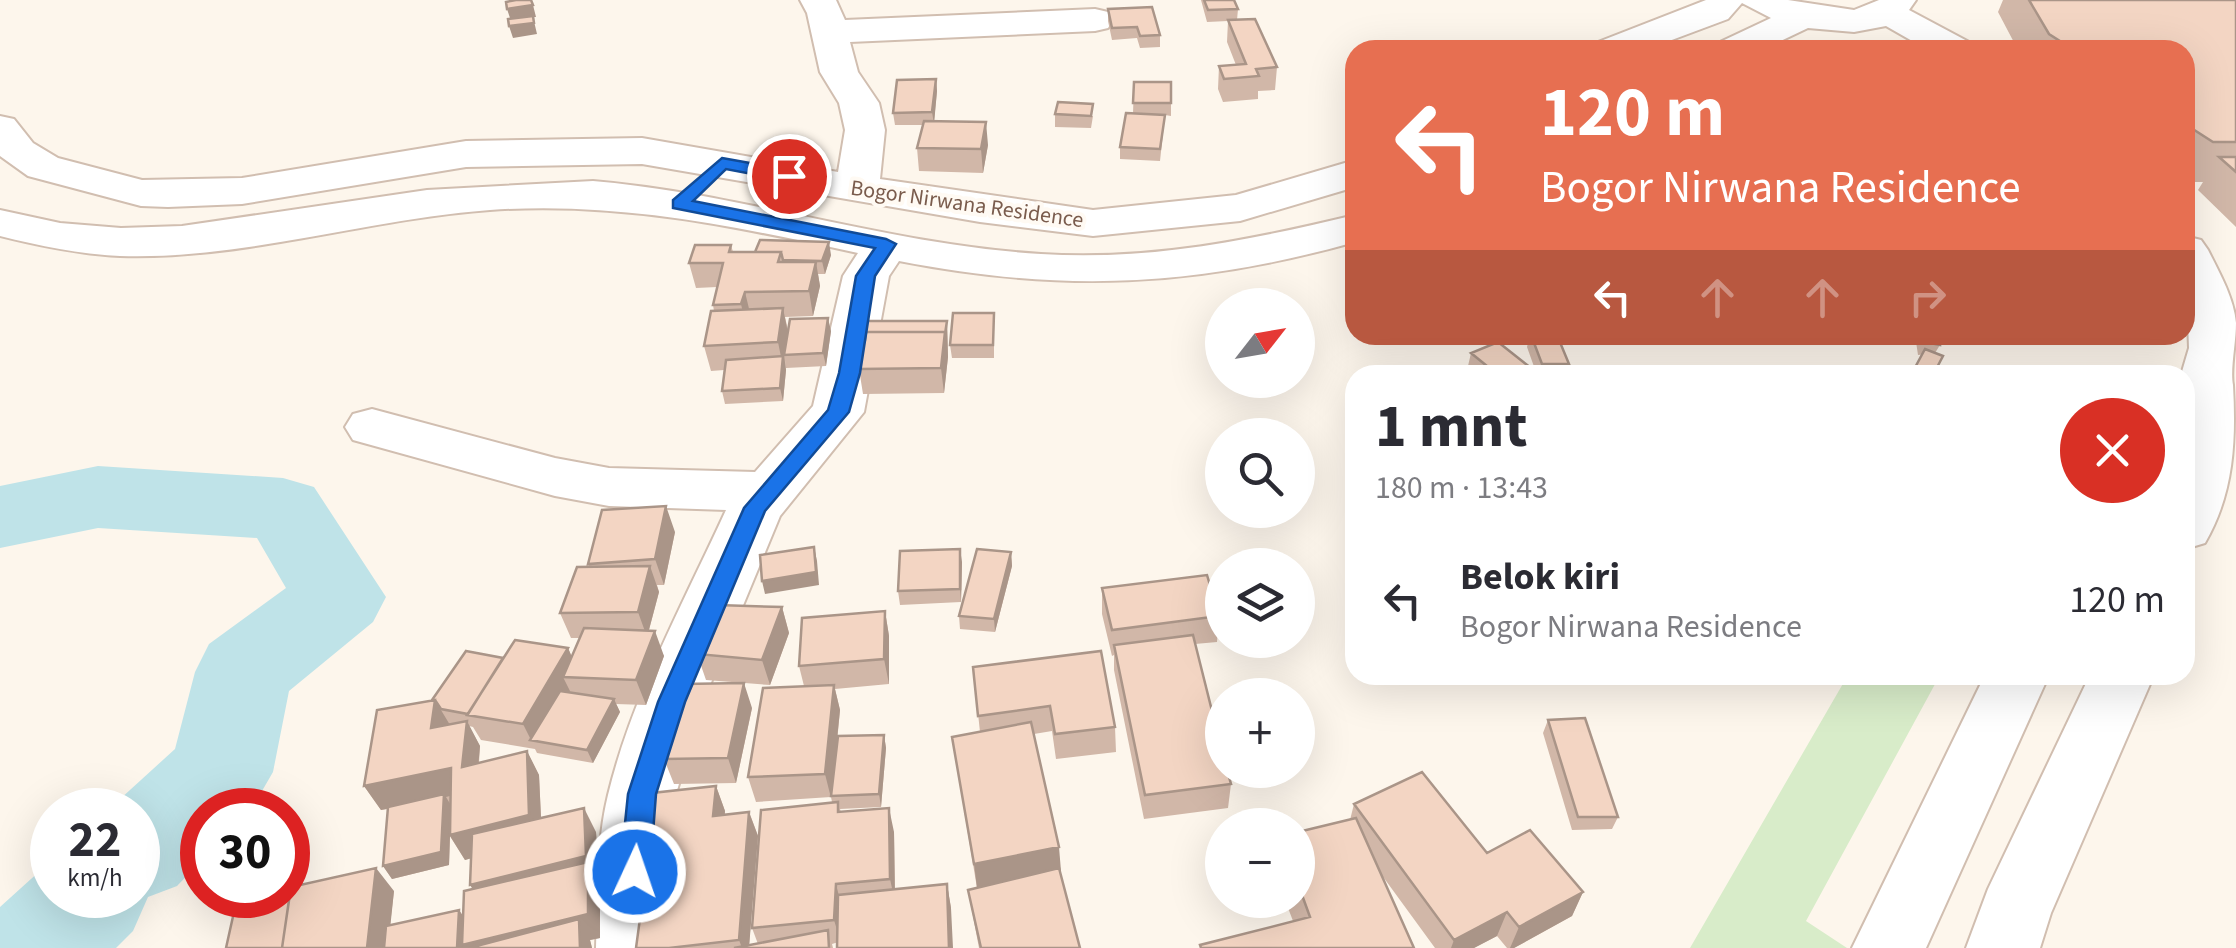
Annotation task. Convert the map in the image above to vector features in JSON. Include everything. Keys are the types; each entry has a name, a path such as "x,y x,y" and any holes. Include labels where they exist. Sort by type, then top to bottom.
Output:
{"street":[{"path":"1638,40 1714,11 1726,0"},
{"path":"1758,0 1803,16 1852,21 1893,6 1942,40"},
{"path":"857,188 865,130 859,104 839,72 823,16 1094,20"},
{"path":"1754,40 1803,16"},
{"name":"Bogor Nirwana Residence","path":"0,128 18,152 43,168 154,194 242,191 482,153 642,151 1063,221 1154,220 1273,200 1345,177"},
{"path":"680,204 722,163"},
{"name":"Bogor Nirwana Residence","path":"0,222 26,231 86,239 170,240 484,198 591,194 680,204 996,264 1063,270 1216,260 1345,230"},
{"path":"1216,260 1222,210"},
{"path":"632,948 636,833 652,756 671,702 755,508 838,412 866,276 886,244"},
{"path":"2195,271 2211,317 2212,368 2206,396 2208,475 2195,505"},
{"path":"372,427 554,477 609,488 768,492"},
{"path":"1889,948 2012,685"},
{"path":"2003,948 2014,913 2117,685"}],"green space":[{"path":"1842,685 1935,685 1806,921 1847,948 1690,948"}],"building":[{"path":"531,0 533,5 507,9 506,2"},
{"path":"1204,0 1234,0 1238,9 1208,10"},
{"path":"2029,0 2236,0 2236,142 2213,142 2195,130 2195,40 2058,40 2049,34"},
{"path":"1152,7 1160,35 1140,36 1137,27 1112,28 1108,9"},
{"path":"533,16 534,23 509,26 508,19"},
{"path":"1255,19 1277,67 1256,69 1259,76 1224,79 1219,66 1246,64 1228,20"},
{"path":"936,79 932,112 893,113 897,80"},
{"path":"1134,82 1171,82 1171,103 1133,103"},
{"path":"1058,102 1093,104 1091,116 1055,114"},
{"path":"1126,113 1165,115 1160,149 1120,147"},
{"path":"924,121 986,122 981,149 917,148"},
{"path":"2219,157 2236,157 2236,172"},
{"path":"760,240 829,242 822,261 783,260 781,252 755,252"},
{"path":"695,245 731,245 729,252 781,252 778,262 816,262 809,291 745,292 741,304 713,305 723,263 689,263"},
{"path":"783,308 778,342 704,346 711,311"},
{"path":"953,313 994,313 993,345 950,345"},
{"path":"828,318 823,353 784,355 790,319"},
{"path":"865,321 947,321 945,334 866,332 862,340"},
{"path":"866,332 945,332 941,368 859,369"},
{"path":"1502,345 1527,365 1486,365 1471,353"},
{"path":"1535,345 1561,345 1569,364 1542,364"},
{"path":"1925,349 1943,356 1938,365 1916,365"},
{"path":"783,356 780,388 722,391 726,360"},
{"path":"666,506 655,559 588,564 602,510"},
{"path":"814,547 816,572 762,581 760,555"},
{"path":"960,549 960,589 898,591 900,551"},
{"path":"977,549 1011,552 994,619 959,616"},
{"path":"650,566 638,612 560,613 577,567"},
{"path":"1205,575 1205,618 1112,630 1102,588"},
{"path":"717,605 782,607 762,660 697,654"},
{"path":"885,611 884,659 799,666 802,618"},
{"path":"584,628 655,631 636,680 563,677"},
{"path":"1193,635 1205,683 1205,787 1145,795 1114,645"},
{"path":"515,640 568,648 523,724 467,715"},
{"path":"466,651 503,658 468,714 441,709 432,700"},
{"path":"1101,651 1115,727 1055,734 1050,706 978,716 973,667"},
{"path":"744,683 728,758 664,759 683,684"},
{"path":"834,685 825,774 748,777 763,688"},
{"path":"560,691 614,699 587,750 530,740"},
{"path":"435,700 431,728 467,721 462,767 527,751 529,815 450,835 451,768 364,786 377,710"},
{"path":"1585,718 1618,817 1578,817 1548,720"},
{"path":"1031,722 1059,847 974,864 952,737"},
{"path":"884,735 879,794 831,796 838,736"},
{"path":"1422,772 1487,853 1530,830 1583,892 1519,927 1507,912 1454,940 1354,804"},
{"path":"716,786 713,816 749,812 739,940 636,948 647,867 633,868 643,794"},
{"path":"444,794 441,852 383,866 388,807"},
{"path":"838,802 838,812 889,808 890,879 836,884 834,920 752,928 761,810"},
{"path":"584,808 586,856 470,885 472,834"},
{"path":"1356,818 1414,948 1201,948 1200,945 1315,918 1315,828"},
{"path":"588,862 588,914 462,945 464,891"},
{"path":"376,868 367,948 282,948 286,918 310,918 310,883"},
{"path":"1059,868 1080,948 981,948 968,890"},
{"path":"947,884 949,948 837,948 838,895"},
{"path":"459,910 457,948 384,948 386,926"},
{"path":"233,918 286,918 282,948 226,948"},
{"path":"579,919 580,948 469,948"},
{"path":"828,930 829,948 734,948"}],"waterway":[{"path":"0,517 98,497 283,509 340,597 244,672 221,772 160,831"},
{"path":"38,948 69,918"}],"route":[{"path":"635,872 642,794 671,702 755,508 838,412 866,276 886,244 680,204 722,163 789,176"}]}
